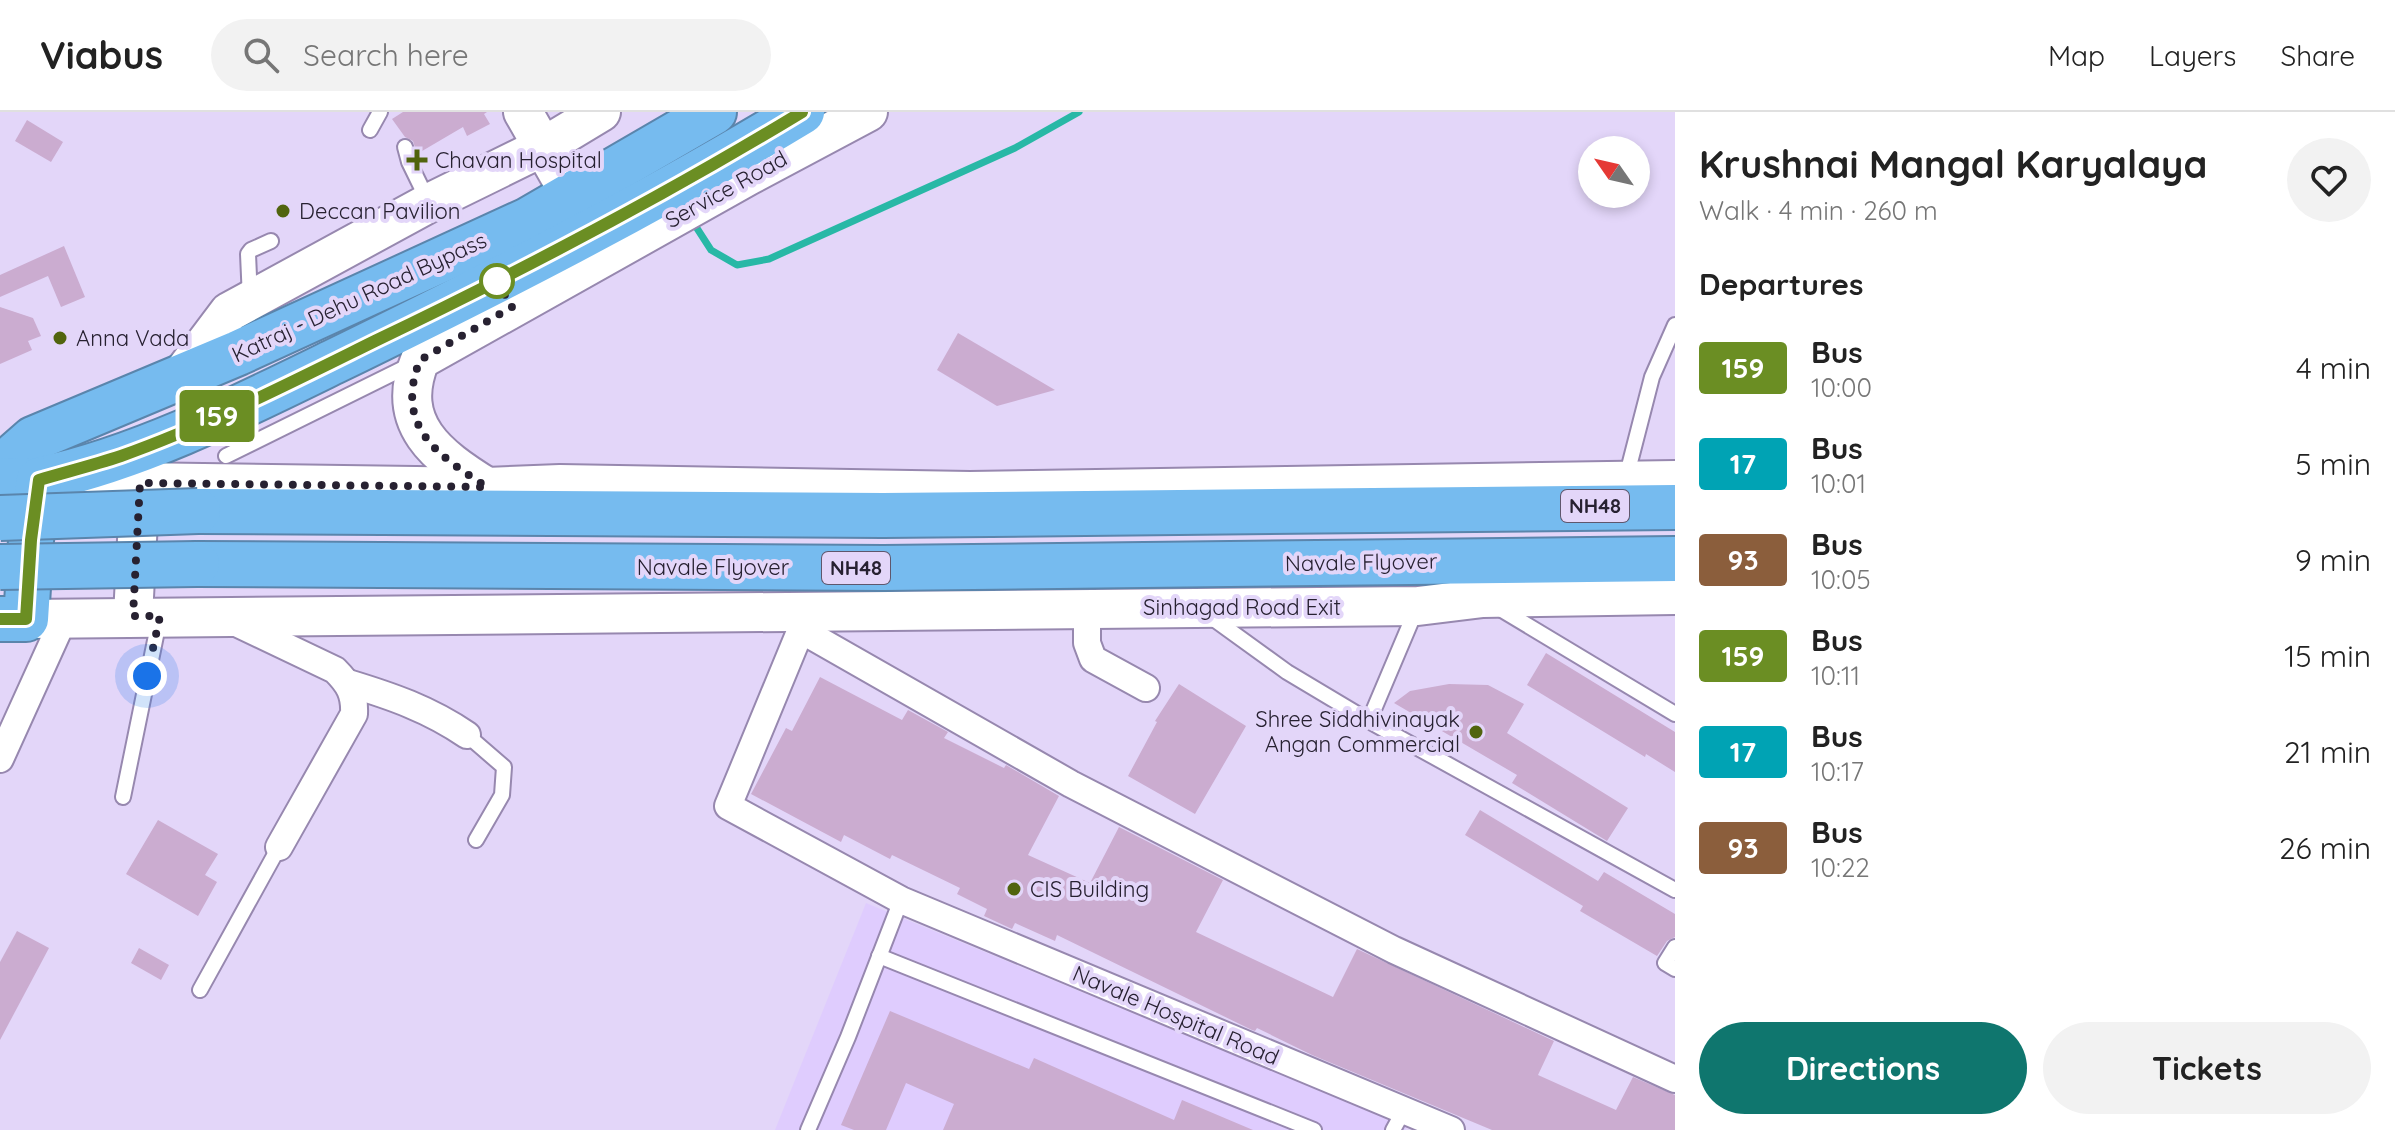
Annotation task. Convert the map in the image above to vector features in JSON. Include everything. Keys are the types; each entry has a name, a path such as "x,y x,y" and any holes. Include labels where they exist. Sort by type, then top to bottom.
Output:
{"highway":[{"name":"Katraj - Dehu Road Bypass","path":"13,476 33,439 180,377 528,220 714,112"},
{"name":"Katraj - Dehu Road Bypass","path":"13,476 121,456 245,404 577,255 740,165 802,112"},
{"path":"13,476 31,540 30,619"},
{"name":"NH48","path":"0,518 198,511 883,515 1515,506 1675,507"},
{"name":"Navale Flyover","path":"0,567 197,564 883,568 1675,559"}],"street":[{"path":"523,112 571,130"},
{"name":"Service Road","path":"740,165 868,112"},
{"path":"571,130 571,196"},
{"path":"180,377 229,312 571,130"},
{"path":"487,487 448,462 416,423 410,401 414,375 420,360 577,255"},
{"path":"13,476 140,483 487,487 560,484 970,491 1675,480"},
{"path":"140,483 146,616"},
{"name":"Sinhagad Road Exit","path":"30,619 146,616 805,620 1087,608 1418,606 1483,598 1675,595"},
{"path":"1087,608 1087,643 1093,659 1146,688"},
{"path":"223,617 335,670 348,683 355,698 354,714 279,847"},
{"path":"0,759 30,619"},
{"path":"805,620 1071,784 1380,943 1675,1079"},
{"name":"Navale Hospital Road","path":"805,620 728,806 901,900 1398,1120 1451,1130"},
{"path":"348,683 395,697 438,715 467,735"}],"lane":[{"path":"370,130 380,112"},
{"path":"405,147 429,203"},
{"path":"250,299 248,254 271,241"},
{"path":"1624,482 1652,377 1675,325"},
{"path":"226,456 420,360"},
{"path":"1483,598 1675,714"},
{"path":"1369,721 1418,606"},
{"path":"1198,608 1287,672 1369,721 1675,890"},
{"path":"123,797 146,616"},
{"path":"467,735 504,767 502,795 476,840"},
{"path":"200,990 279,847"},
{"path":"808,1130 901,900"},
{"path":"1675,947 1665,963 1675,969"},
{"path":"879,956 1314,1130"}],"shaded area":[{"path":"866,903 1408,1127 1405,1130 775,1130"}],"building":[{"path":"403,112 487,112 484,114 490,124 467,136 463,127 417,154 413,141 405,137 392,119"},
{"path":"27,120 63,142 51,162 15,141"},
{"path":"64,246 85,297 61,307 48,276 0,297 0,275"},
{"path":"0,307 33,318 41,336 28,341 32,350 0,364"},
{"path":"958,333 1055,390 997,406 937,370"},
{"path":"1546,653 1675,732 1675,772 1527,685"},
{"path":"820,677 902,720 908,710 948,732 944,738 1004,768 1006,765 1059,796 1028,855 1090,883 1119,827 1223,880 1196,932 1333,997 1357,949 1554,1041 1538,1075 1616,1110 1633,1077 1675,1095 1675,1130 1492,1130 1312,1055 1257,1028 1252,1030 1057,935 1055,941 1015,923 1012,929 984,916 987,909 957,894 960,888 892,855 890,859 844,835 841,842 751,794 786,728 792,731"},
{"path":"1179,684 1246,726 1195,814 1128,776 1155,721"},
{"path":"1449,684 1488,685 1524,704 1507,733 1628,808 1607,841 1512,783 1517,775 1394,703 1410,691"},
{"path":"1480,810 1598,881 1604,872 1675,914 1675,937 1667,941 1657,956 1580,911 1583,906 1465,835"},
{"path":"158,820 218,854 205,875 217,882 198,916 126,874"},
{"path":"17,931 49,948 0,1040 0,962"},
{"path":"139,948 169,965 161,980 131,963"},
{"path":"890,1011 1029,1069 1034,1058 1174,1120 1182,1100 1253,1130 943,1130 954,1104 906,1083 886,1130 854,1130 841,1125"}],"waterway":[{"path":"691,219 711,250 737,265 769,259 1015,148 1079,112"}],"bus line":[{"name":"159","path":"0,619 26,619 39,480 121,456 296,380 571,244 732,155 802,112"}],"place":[{"name":"Chavan Hospital","path":"417,160"},
{"name":"Deccan Pavilion","path":"283,211"},
{"name":"Anna Vada","path":"60,338"},
{"name":"Shree Siddhivinayak Angan Commercial","path":"1476,732"},
{"name":"CIS Building","path":"1014,889"}],"route":[{"path":"147,676 160,616 133,616 140,483 487,487 448,462 430,442 416,423 410,401 420,360 512,307 497,281"}]}
